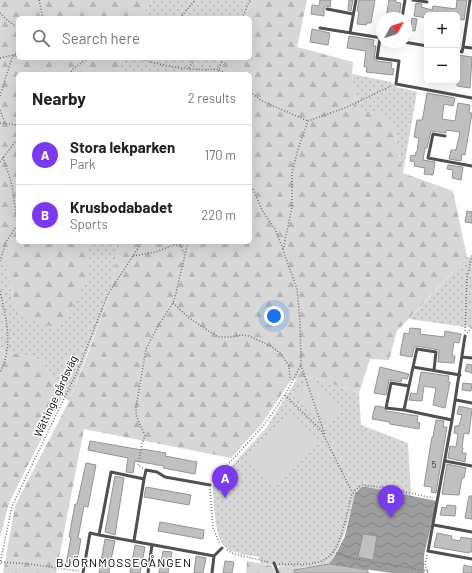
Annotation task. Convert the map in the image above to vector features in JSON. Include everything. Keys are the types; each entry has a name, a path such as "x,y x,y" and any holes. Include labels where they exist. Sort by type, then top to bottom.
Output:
{"lane":[{"path":"350,33 356,0"},
{"path":"403,12 406,0"},
{"path":"413,0 427,2"},
{"path":"460,52 462,52 463,47 470,0"},
{"path":"326,9 353,14"},
{"path":"467,23 472,24"},
{"path":"320,28 376,37"},
{"path":"412,43 424,45"},
{"path":"463,47 472,48"},
{"path":"379,48 377,58 399,61 396,84 472,98"},
{"path":"445,136 433,134 428,158 472,166"},
{"path":"465,336 463,357 439,500 428,551 472,559"},
{"path":"404,410 416,349 436,352 434,370"},
{"path":"463,357 472,358"},
{"path":"413,367 460,375"},
{"path":"409,386 391,382 386,408 404,410 452,420"},
{"path":"456,400 472,403"},
{"path":"445,461 472,466"},
{"path":"134,541 146,470 157,472 165,477 210,485"},
{"path":"99,535 111,472 144,479"},
{"path":"434,525 472,532"},
{"path":"83,572 90,533 214,556"},
{"path":"148,573 152,545"},
{"path":"212,573 214,556 222,548"},
{"path":"274,563 278,573"}],"path":[{"path":"39,0 43,16"},
{"path":"182,16 195,0"},
{"path":"243,16 250,0"},
{"path":"0,13 16,27"},
{"path":"0,58 16,54"},
{"path":"0,96 13,55"},
{"path":"71,72 85,60"},
{"path":"150,60 168,65 204,70 218,69 223,72"},
{"path":"189,68 194,60"},
{"path":"217,72 222,60"},
{"path":"252,94 262,101 308,121 347,107 377,91 396,84"},
{"path":"0,110 6,124"},
{"path":"283,250 292,207 292,172 308,121"},
{"path":"0,123 16,126"},
{"path":"0,162 16,141"},
{"path":"3,157 12,185 16,212"},
{"path":"252,189 263,212 275,229 297,289 300,322 301,365 327,439 352,492 341,537 334,552 322,561 305,565 274,563 234,554 222,548 213,528 210,485 264,426 301,365"},
{"path":"0,261 6,242 16,226"},
{"name":"Wättinge gårdsväg","path":"0,563 12,506 77,372 108,294 141,244"},
{"path":"146,470 138,465 144,436 136,415 136,407 146,349 158,326 173,303 188,244"},
{"path":"133,256 156,252 173,245 180,245 185,254"},
{"path":"465,336 467,278 472,255"},
{"path":"0,291 9,336 6,361 0,373"},
{"path":"173,303 189,318 218,337 242,335 271,346 282,355 289,366 290,380"},
{"path":"465,336 472,327"},
{"path":"284,395 321,430 327,439"},
{"path":"352,492 362,485 387,488 439,500"},
{"path":"428,551 425,565 428,572"},
{"path":"334,552 350,558 428,572"},
{"path":"0,563 29,564 83,572"}],"green space":[{"path":"0,0 152,0 141,16 16,16 16,60 121,60 119,67 121,72 16,72 16,244 87,244 87,280 62,324 56,328 16,314 6,260 0,256"},
{"path":"152,0 253,0 245,16 141,16"},
{"path":"253,0 307,0 297,47 353,62 352,74 357,109 380,114 393,124 403,173 453,191 467,257 397,331 389,360 370,359 359,393 312,377 291,380 261,425 231,458 84,429 56,573 3,573 15,506 69,401 86,359 110,294 120,244 252,244 252,72 213,72 222,67 225,60 252,60 252,16 245,16"},
{"path":"121,60 225,60 222,67 213,72 121,72 119,67"},
{"path":"352,74 391,82 397,87 417,92 403,173 393,124 380,114 357,109"},
{"path":"87,244 120,244 110,294 69,401 63,396 41,360 0,350 0,256 6,260 16,314 87,280"},
{"path":"467,257 472,257 472,328 409,319"},
{"path":"0,350 41,360 63,396 9,503 0,537"},
{"path":"312,377 359,393 361,425 408,443 411,496 367,487 357,490 339,547 329,564 299,568 261,564 259,557 232,551 225,547 221,542 215,518 213,486 266,428 297,379"},
{"path":"312,380 341,408 327,423 297,394"},
{"path":"292,413 321,442 275,488 246,459"},
{"path":"247,561 272,566 276,573 246,573"},
{"path":"280,566 299,568 298,573 279,573 277,570"}],"water":[{"path":"362,487 437,501 424,555 424,573 392,573 329,564 345,536 355,493"}],"building":[{"path":"320,0 331,0 330,7 326,6 324,8 324,16 311,14 312,5 319,6"},
{"path":"349,0 353,0 351,11 348,10"},
{"path":"359,0 375,0 371,23 367,23 366,25 357,24"},
{"path":"389,0 396,0 395,2 401,3 400,12 387,12"},
{"path":"457,0 467,0 464,20 460,19 460,12 424,12 424,18 414,16 416,3 422,4 421,7 432,10 433,6 456,9"},
{"path":"412,18 417,19 415,31 412,30"},
{"path":"312,29 330,33 328,45 310,42"},
{"path":"349,36 374,40 373,46 376,46 374,59 377,61 392,63 391,68 394,69 393,75 366,72 367,67 364,67 366,51 347,48"},
{"path":"460,55 472,57 470,88 457,86 457,84 460,84"},
{"path":"427,93 455,98 453,106 444,104 442,119 455,121 458,103 470,105 469,113 472,113 465,155 462,154 461,161 449,159 451,150 456,150 460,132 446,130 446,133 431,131 427,148 425,148 423,160 435,162 433,175 424,174 425,168 414,166 415,162 410,161 411,155 415,156 417,152 419,138 414,137 417,120 422,120"},
{"path":"448,165 463,167 461,180 452,178 453,170 447,169"},
{"path":"467,211 472,212 472,223 465,222"},
{"path":"410,328 421,329 420,334 444,337 445,331 461,334 459,343 454,342 452,356 455,356 454,363 438,362 439,350 417,346 414,348 412,357 400,355 404,333 409,334"},
{"path":"467,364 472,365 472,373 465,371"},
{"path":"380,367 409,374 407,379 402,378 401,382 389,380 386,395 374,393"},
{"path":"421,372 449,376 448,382 450,382 445,408 433,405 436,388 424,386 422,401 409,400 411,393 417,394"},
{"path":"463,383 472,384 471,391 462,390"},
{"path":"375,406 383,407 386,411 418,416 417,422 420,423 419,429 372,419"},
{"path":"459,406 472,409 469,434 464,433 462,447 462,453 466,453 465,462 448,458 450,446 456,447 458,434 454,433 455,426 459,426 462,415 457,414"},
{"path":"436,420 444,421 443,427 447,427 436,493 431,492 432,487 424,486"},
{"path":"90,441 166,453 165,456 197,462 195,474 163,468 164,466 135,461 133,473 126,472 128,458 88,450"},
{"path":"86,463 96,465 88,507 84,506 78,538 81,539 76,567 66,565 75,504 77,504"},
{"path":"447,464 466,468 464,478 462,477 459,495 442,494"},
{"path":"115,476 124,478 115,535 105,532"},
{"path":"146,487 191,495 189,505 144,497"},
{"path":"469,496 472,496 472,519 465,518"},
{"path":"447,505 456,506 455,516 440,515 442,507 446,508"},
{"path":"160,522 204,530 203,539 158,531"},
{"path":"437,533 452,536 451,539 460,541 461,537 472,539 472,552 469,553 434,547"},
{"path":"363,534 377,536 373,560 358,557"},
{"path":"105,539 115,541 109,573 99,573"},
{"path":"135,545 145,547 140,573 130,573"},
{"path":"163,551 172,552 168,573 159,573"},
{"path":"196,556 206,558 203,573 194,573"},
{"path":"225,561 234,562 232,573 223,573"},
{"path":"329,564 368,570 368,573 294,573 294,570"},
{"path":"464,565 472,567 472,573 463,573"}],"place":[{"name":"Stora lekparken","path":"225,498"},
{"name":"Krusbodabadet","path":"391,518"}],"district":[{"name":"BJÖRNMOSSEGÅNGEN","path":"124,562"}]}
